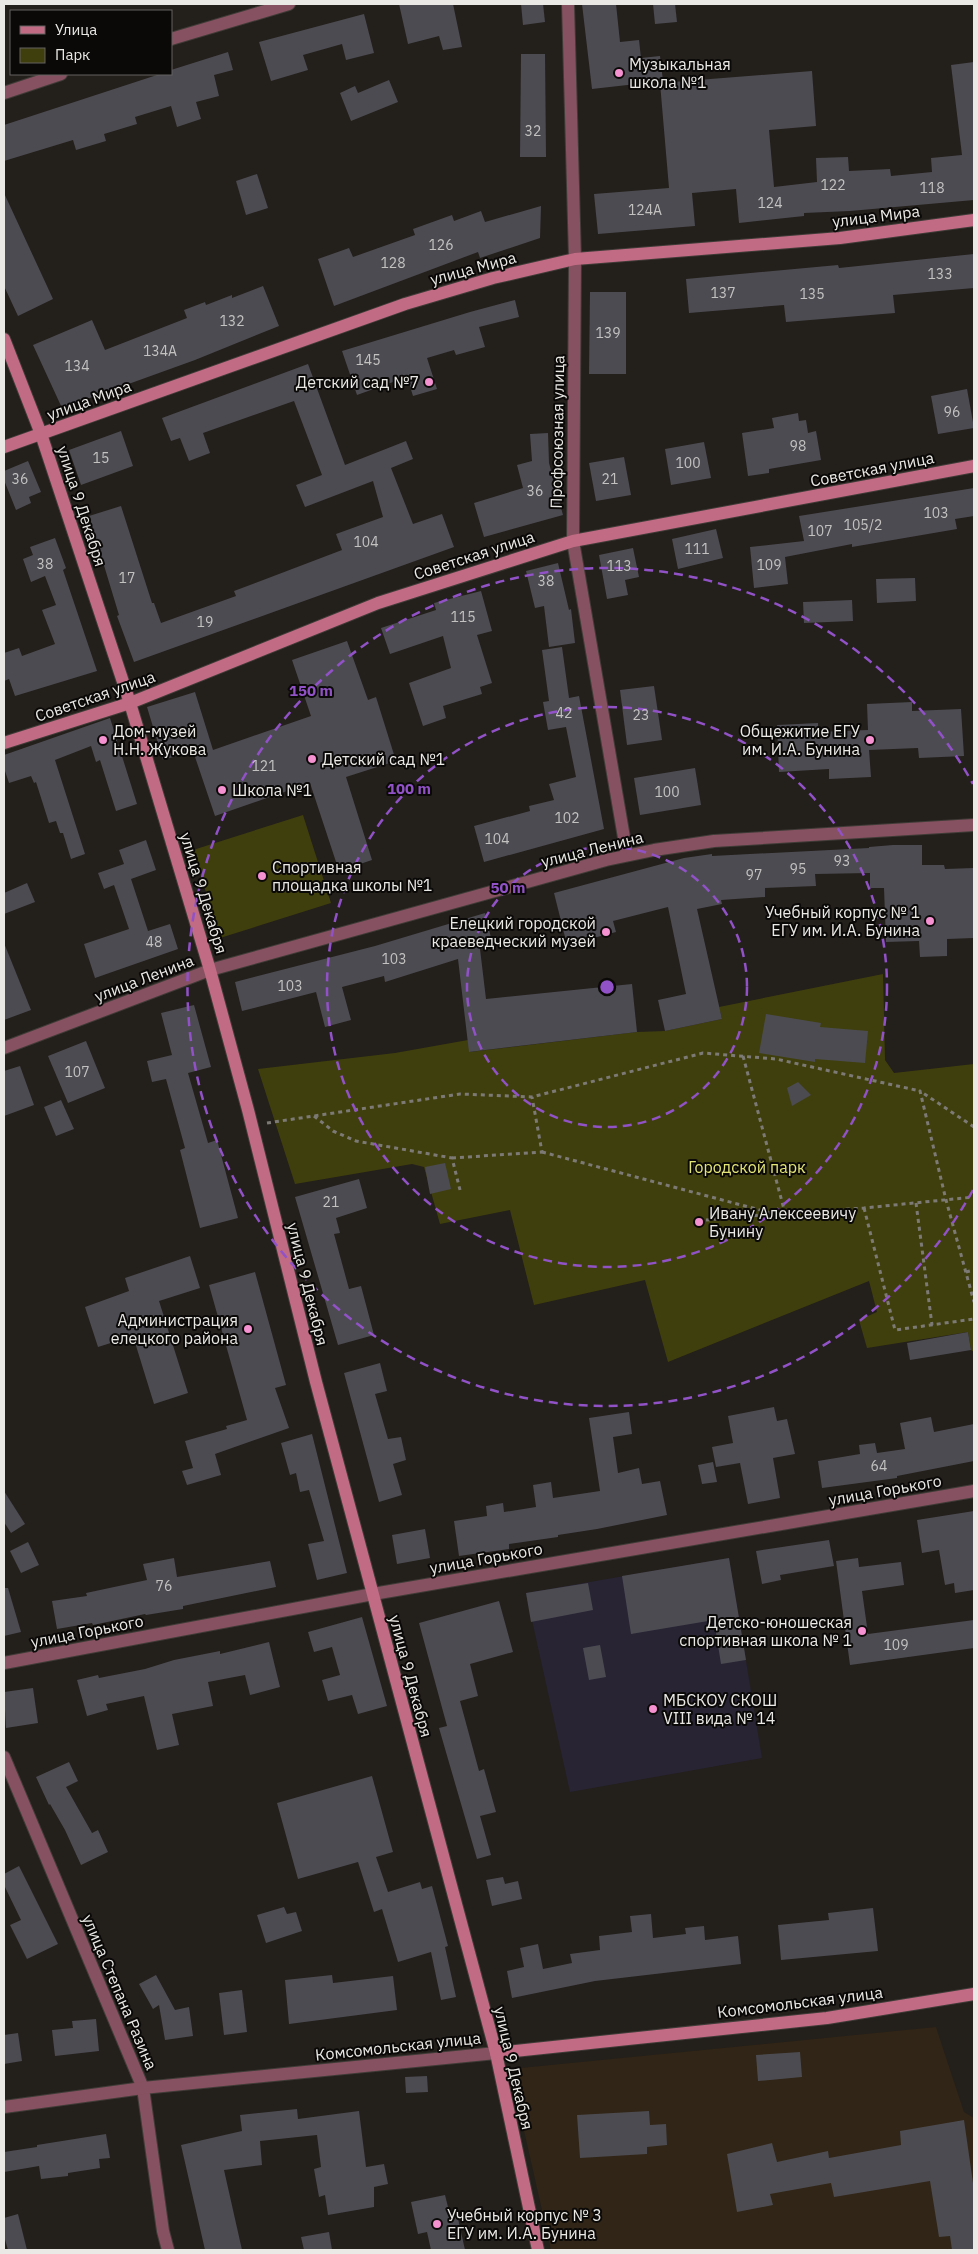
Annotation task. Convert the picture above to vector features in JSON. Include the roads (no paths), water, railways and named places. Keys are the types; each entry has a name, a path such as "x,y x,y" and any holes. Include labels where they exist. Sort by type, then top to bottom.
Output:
{"main road":[{"name":"улица Мира","path":"4,447 405,304 493,278 575,259 840,238 974,220"},
{"name":"улица 9 Декабря","path":"4,339 41,434 130,703 210,970 372,1594 496,2053 538,2250"},
{"name":"Советская улица","path":"4,743 130,703 378,603 573,541 974,466"},
{"name":"Комсомольская улица","path":"496,2053 827,2018 974,1994"}],"street":[{"path":"172,39 266,7 289,4"},
{"name":"Профсоюзная улица","path":"568,4 575,259 573,541 627,856"},
{"path":"4,93 58,75"},
{"name":"улица Ленина","path":"4,1048 210,970 627,856 714,841 974,825"},
{"name":"улица Горького","path":"4,1663 372,1594 974,1491"},
{"name":"улица Степана Разина","path":"4,1758 143,2088 163,2231 168,2250"},
{"name":"Комсомольская улица","path":"4,2107 143,2088 496,2053"}],"place":[{"name":"Музыкальная школа №1","path":"619,73"},
{"name":"Детский сад №7","path":"429,382"},
{"name":"Дом-музей Н.Н. Жукова","path":"103,740"},
{"name":"Общежитие ЕГУ им. И.А. Бунина","path":"870,740"},
{"name":"Детский сад №1","path":"312,759"},
{"name":"Школа №1","path":"222,790"},
{"name":"Спортивная площадка школы №1","path":"262,876"},
{"name":"Учебный корпус № 1 ЕГУ им. И.А. Бунина","path":"930,921"},
{"name":"Елецкий городской краеведческий музей","path":"606,932"},
{"name":"Ивану Алексеевичу Бунину","path":"699,1222"},
{"name":"Администрация елецкого района","path":"248,1329"},
{"name":"Детско-юношеская спортивная школа № 1","path":"862,1631"},
{"name":"МБСКОУ СКОШ VIII вида № 14","path":"653,1709"},
{"name":"Учебный корпус № 3 ЕГУ им. И.А. Бунина","path":"437,2224"}],"park label":[{"name":"Городской парк","path":"747,1167"}]}
